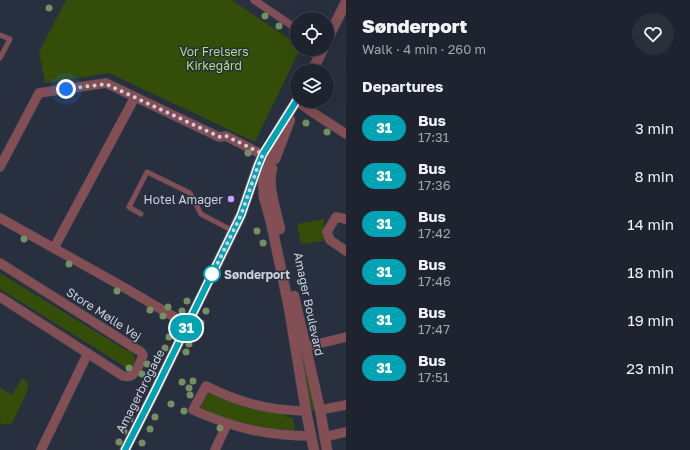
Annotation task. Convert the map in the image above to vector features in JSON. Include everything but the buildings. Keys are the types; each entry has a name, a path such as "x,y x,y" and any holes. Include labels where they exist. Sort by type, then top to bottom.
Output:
{"street":[{"path":"254,0 290,24"},
{"path":"334,27 346,4"},
{"path":"0,167 39,93 106,84 220,137 226,136 263,154"},
{"path":"54,248 135,97"},
{"name":"Amagerbrogade","path":"125,450 241,215 263,154 292,108"},
{"path":"264,181 267,162 293,108"},
{"name":"Amagerbrogade","path":"241,215 274,164 294,108"},
{"path":"307,108 346,134"},
{"name":"Amager Boulevard","path":"274,164 271,172 271,186 320,410 327,450"},
{"name":"Amager Boulevard","path":"264,181 264,197 271,222 289,308 314,450"},
{"path":"346,219 336,217 327,232 330,240 346,251"},
{"path":"0,218 188,325"},
{"name":"Store Mølle Vej","path":"0,263 141,352 143,355 135,372 130,376 123,376 0,297"},
{"path":"305,347 346,337"},
{"path":"41,450 88,354"},
{"path":"306,411 264,407 224,395 206,386 194,410 227,424 248,430 269,434 311,436"},
{"path":"320,410 346,405"},
{"path":"215,450 227,424"},
{"path":"324,437 346,432"}],"lane":[{"path":"0,35 10,39 0,58"},
{"path":"141,214 129,207 146,172 190,193 201,214 233,231"}],"green space":[{"name":"Vor Frelsers Kirkegård","path":"66,0 232,0 290,39 290,56 297,56 293,64 290,64 290,70 255,142 109,73 45,83 39,52"},
{"path":"324,219 324,241 301,244 297,224"},
{"path":"284,255 316,410 310,411 280,256"},
{"path":"0,273 126,350 130,349 135,360 132,368 129,370 0,289"},
{"path":"22,378 28,383 27,392 12,423 4,425 0,423 0,387 12,395"},
{"path":"209,392 285,412 286,417 293,418 295,430 273,429 228,420 201,408 200,405 205,394"}],"bus line":[{"name":"31","path":"125,450 241,215 263,154 292,108"}],"place":[{"name":"Hotel Amager","path":"231,199"},
{"name":"Sønderport","path":"212,274"}],"route":[{"path":"66,89 106,84 220,137 226,136 263,154 241,215 211,277 212,274"}]}
